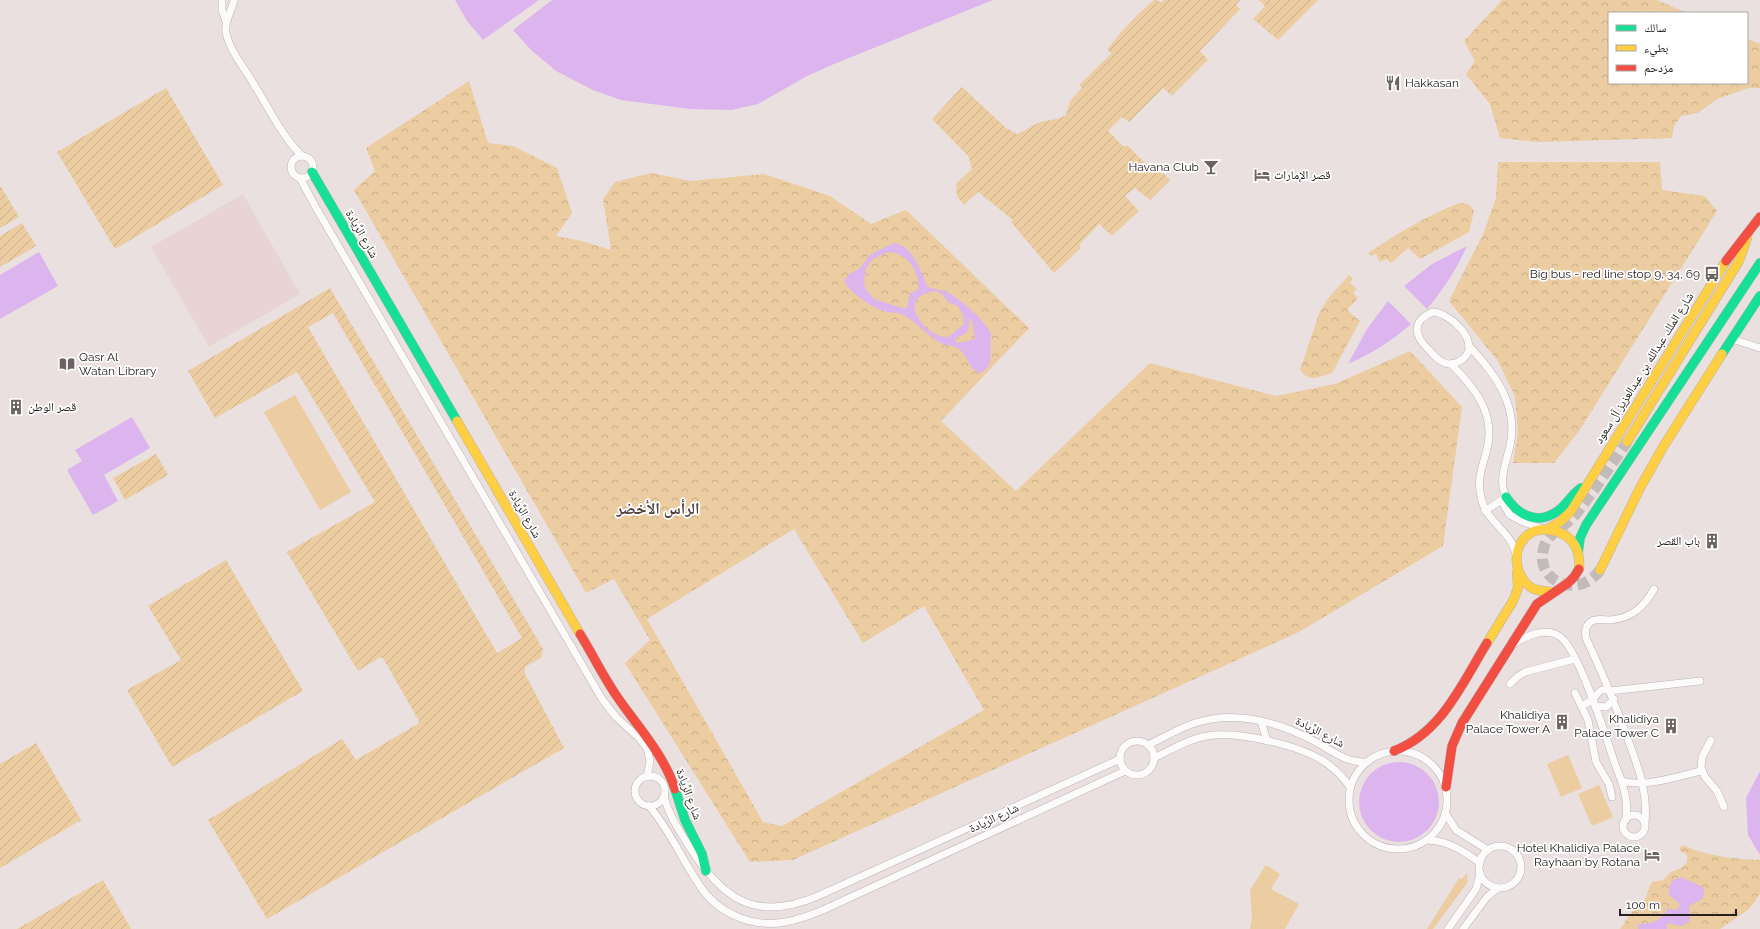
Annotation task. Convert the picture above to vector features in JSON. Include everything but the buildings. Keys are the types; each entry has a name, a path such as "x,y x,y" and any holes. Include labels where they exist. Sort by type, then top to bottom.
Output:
{"street":[{"path":"222,0 222,10 226,22 226,31 236,54 288,142 302,156 311,160 313,166 312,172 307,177 300,178"},
{"path":"226,22 231,14 234,0"},
{"path":"288,142 293,161 292,171 300,178 602,699 616,717 639,738 647,748 650,761 648,777"},
{"path":"293,161 302,156"},
{"name":"شارع الرِّيادة","path":"312,172 614,691 652,745 671,776 685,820 702,854 706,871"},
{"name":"شارع الملك عبدالله بن عبدالعزيز آل سعود","path":"1545,529 1562,522 1568,517 1585,486 1725,262 1748,235 1760,217"},
{"path":"1627,442 1739,261 1746,245 1748,235"},
{"path":"1451,364 1468,380 1484,406 1488,420 1488,444 1479,474 1482,500 1485,511 1509,538 1516,555 1518,588 1513,601 1445,712 1435,725 1422,737 1394,751 1375,757 1366,762 1356,774 1350,787 1348,796 1350,814 1358,830 1371,842 1380,847 1400,850 1419,845 1436,833 1446,814 1448,805 1446,787 1449,754 1454,737 1537,604 1552,592 1564,587 1573,579 1578,569 1580,538 1586,524 1760,263"},
{"path":"1600,570 1652,467 1760,296"},
{"path":"1469,346 1463,358 1451,364 1443,363 1420,342 1417,334 1417,328 1424,316 1433,312 1440,313 1447,316 1468,338 1469,346 1494,375 1503,389 1508,404 1512,432 1503,472 1503,498 1510,514 1521,521 1545,529 1558,531 1567,536 1574,544 1578,553"},
{"path":"1732,339 1760,348"},
{"path":"1503,498 1521,514 1530,518 1543,518 1559,510 1574,492 1585,486"},
{"path":"1485,511 1503,498"},
{"path":"1516,555 1520,545 1527,536 1545,529"},
{"path":"1517,571 1524,582 1533,589 1552,592"},
{"path":"1510,647 1526,637 1542,633 1552,633 1560,636 1575,659 1594,703 1618,774 1622,781 1627,804 1625,830 1633,836 1642,833 1645,827 1646,803 1643,783 1614,699 1586,638 1585,631 1587,626 1592,621 1598,619 1618,619 1637,611 1647,602 1654,589"},
{"path":"1510,684 1516,677 1525,672 1575,659"},
{"path":"1594,703 1598,692 1604,690 1610,691 1700,681"},
{"path":"1575,693 1583,705 1590,727 1592,749 1596,762 1611,788 1612,797"},
{"path":"1583,705 1594,703 1606,707 1614,699"},
{"name":"شارع الرِّيادة","path":"1148,745 1187,726 1208,720 1229,717 1260,721 1299,733 1331,749 1346,759 1366,762"},
{"path":"1260,721 1267,741"},
{"name":"شارع الرِّيادة","path":"1154,758 1188,742 1206,736 1231,735 1267,741 1298,750 1321,760 1339,773 1350,787"},
{"path":"1711,740 1701,760 1701,771 1717,791 1724,807"},
{"path":"1140,742 1148,745 1154,758 1151,768 1143,774 1134,775 1125,770 1120,759 1122,750 1127,744 1140,742"},
{"path":"1394,751 1404,751 1422,757 1437,770 1446,787"},
{"name":"شارع الرِّيادة","path":"664,796 672,819 693,853 706,871 728,893 744,902 767,908 792,906 818,896 1120,759"},
{"name":"شارع الرِّيادة","path":"649,806 662,822 700,887 712,901 727,912 743,919 760,923 778,923 795,920 823,910 1125,770"},
{"path":"1622,781 1631,784 1643,783 1701,771"},
{"path":"1607,780 1618,774"},
{"path":"648,777 656,778 663,784 665,792 664,796 657,804 649,806 642,803 636,796 638,783 648,777"},
{"path":"1446,814 1456,830 1488,850"},
{"path":"1626,820 1635,815 1641,817 1645,823"},
{"path":"1428,840 1454,846 1480,863"},
{"path":"1448,929 1479,885 1480,863 1488,850 1496,847 1506,847 1515,853 1520,862 1520,873 1509,885 1498,888 1487,897 1463,929"},
{"path":"1480,874 1487,884 1498,888"}],"shaded area":[{"path":"455,0 539,0 483,40 467,21"},
{"path":"552,0 993,0 834,64 807,76 758,104 732,110 690,109 621,100 593,90 556,71 531,50 513,30"},
{"path":"243,194 300,294 209,347 151,247"},
{"path":"894,243 906,248 915,260 927,286 951,294 978,316 991,334 990,362 985,370 980,373 976,371 959,349 939,342 903,315 879,309 855,294 850,289 844,280 851,273 860,268 871,254","holes":["888,252 901,255 906,259 911,264 917,276 918,290 910,293 907,308 902,308 874,299 865,288 864,280 866,268 873,259","937,291 942,294 948,302 958,306 963,315 964,324 948,337 930,331 922,324 917,316 915,308 917,300 924,294","970,318 972,321 975,339 958,343 956,342 955,338 968,331"]},
{"path":"1467,246 1449,279 1427,309 1404,286 1432,264"},
{"path":"39,252 58,286 0,319 0,275"},
{"path":"1388,301 1411,324 1366,356 1348,364 1367,329"},
{"path":"132,417 150,448 104,475 118,501 93,515 67,470 82,461 75,450"},
{"path":"1399,762 1414,765 1427,774 1436,787 1439,802 1436,817 1427,830 1414,839 1399,842 1384,839 1371,830 1362,817 1359,802 1362,787 1371,774 1384,765"},
{"path":"1760,771 1760,855 1748,835 1746,798"},
{"path":"1681,877 1701,886 1704,890 1702,899 1689,906 1689,922 1682,926 1667,923 1667,929 1638,929 1638,924 1648,923 1660,919 1668,908 1675,910 1678,909 1680,904 1669,895 1669,887 1673,880"}],"green space":[{"path":"1154,0 1161,3 1164,0 1240,0 1236,5 1240,9 1200,51 1208,60 1172,96 1163,88 1129,122 1122,117 1108,131 1124,147 1127,145 1151,169 1156,166 1170,180 1150,200 1135,188 1125,196 1139,211 1112,236 1099,224 1079,245 1081,248 1054,273 1011,222 1013,220 978,192 964,205 957,196 956,184 972,169 968,156 932,119 962,87 1006,128 1017,134 1038,123 1063,117 1066,115 1070,101 1082,88 1079,85 1112,53 1107,50 1112,43 1135,17"},
{"path":"1259,0 1318,0 1278,40 1253,19 1265,6"},
{"path":"1502,0 1657,0 1685,12 1608,12 1608,84 1748,84 1748,39 1760,44 1760,88 1749,88 1717,99 1698,113 1681,116 1674,126 1672,138 1538,142 1500,138 1490,104 1466,74 1475,61 1464,41"},
{"path":"469,81 488,143 513,146 557,168 572,213 556,236 582,241 611,250 603,199 615,182 651,173 691,181 764,174 830,196 871,224 906,210 1029,328 941,421 1016,491 1150,363 1276,396 1335,384 1410,351 1462,407 1443,546 1299,632 793,860 750,862 625,663 650,640 614,579 586,593 354,190 375,171 366,148","holes":["794,529 863,643 924,606 984,710 782,826 763,822 647,619"]},
{"path":"166,88 223,185 115,249 57,152"},
{"path":"1498,162 1660,162 1662,190 1705,196 1717,211 1579,431 1554,463 1513,463 1518,432 1515,396 1498,361 1449,301 1484,232 1496,198"},
{"path":"0,185 19,217 0,228"},
{"path":"1460,203 1468,204 1474,211 1469,232 1420,259 1408,248 1391,263 1386,259 1380,262 1376,254 1371,256 1368,253 1424,219"},
{"path":"22,223 36,246 0,267 0,236"},
{"path":"1349,275 1353,279 1350,283 1357,289 1353,293 1358,298 1347,310 1360,321 1332,373 1314,378 1307,377 1300,370 1320,311 1330,296"},
{"path":"330,288 543,649 541,658 525,667 525,674 564,748 267,919 208,820 342,739 356,760 418,724 419,721 383,658 379,658 358,671 287,552 375,502 297,372 215,418 188,371","holes":["333,313 522,638 497,653 308,327"]},
{"path":"295,395 351,492 320,510 264,412"},
{"path":"156,454 168,475 125,500 113,478"},
{"path":"226,560 303,691 172,767 127,690 181,660 148,606"},
{"path":"36,743 81,820 0,868 0,764"},
{"path":"1568,755 1582,788 1561,797 1547,764"},
{"path":"1599,785 1613,817 1592,826 1578,794"},
{"path":"1682,845 1701,852 1720,856 1760,860 1760,893 1754,903 1748,910 1720,929 1620,929 1637,904 1643,902 1652,882 1663,880 1671,872 1681,868 1687,862 1687,855 1679,850"},
{"path":"1266,865 1280,874 1271,889 1299,904 1285,929 1250,929 1252,919 1250,890"},
{"path":"1467,873 1468,882 1433,929 1427,929 1459,878 1462,879"},
{"path":"103,880 131,929 17,929"}],"tunnel":[{"path":"1600,570 1591,579 1581,584 1570,585 1560,583 1551,578 1545,570 1542,559 1544,547 1551,535 1569,521 1579,510 1627,442"}],"traffic: fast":[{"path":"312,172 457,421"},
{"path":"1578,553 1580,538 1586,525 1760,263"},
{"path":"1722,354 1760,296"},
{"path":"1506,497 1511,504 1523,514 1536,518 1551,515 1559,510 1581,488"},
{"path":"675,789 685,820 702,854 706,871"}],"traffic: slow":[{"path":"1627,442 1739,261 1747,238"},
{"path":"1548,529 1561,521 1571,511 1726,261"},
{"path":"1600,570 1640,488 1663,447 1722,354"},
{"path":"457,421 580,634"},
{"path":"1552,592 1534,589 1527,584 1519,571 1517,563 1519,547 1529,534 1536,531 1545,530 1564,534 1576,548 1579,569"},
{"path":"1487,643 1513,601 1518,588 1517,572"}],"traffic: jam":[{"path":"1726,261 1760,217"},
{"path":"1446,787 1452,746 1462,723 1537,604 1568,583 1579,569"},
{"path":"580,634 613,690 657,753 675,789"},
{"path":"1394,751 1411,743 1438,720 1459,691 1487,643"}],"place":[{"name":"Hakkasan","path":"1393,83"},
{"name":"Havana Club","path":"1211,167"},
{"name":"قصر الإمارات","path":"1262,175"},
{"name":"Big bus - red line stop 9, 34, 69","path":"1712,274"},
{"name":"Qasr Al Watan Library","path":"67,364"},
{"name":"قصر الوطن","path":"16,407"},
{"name":"باب القصر","path":"1712,541"},
{"name":"Khalidiya Palace Tower A","path":"1562,722"},
{"name":"Khalidiya Palace Tower C","path":"1671,726"},
{"name":"Hotel Khalidiya Palace Rayhaan by Rotana","path":"1652,855"}],"district":[{"name":"الرأس الأخضر","path":"658,508"}]}
